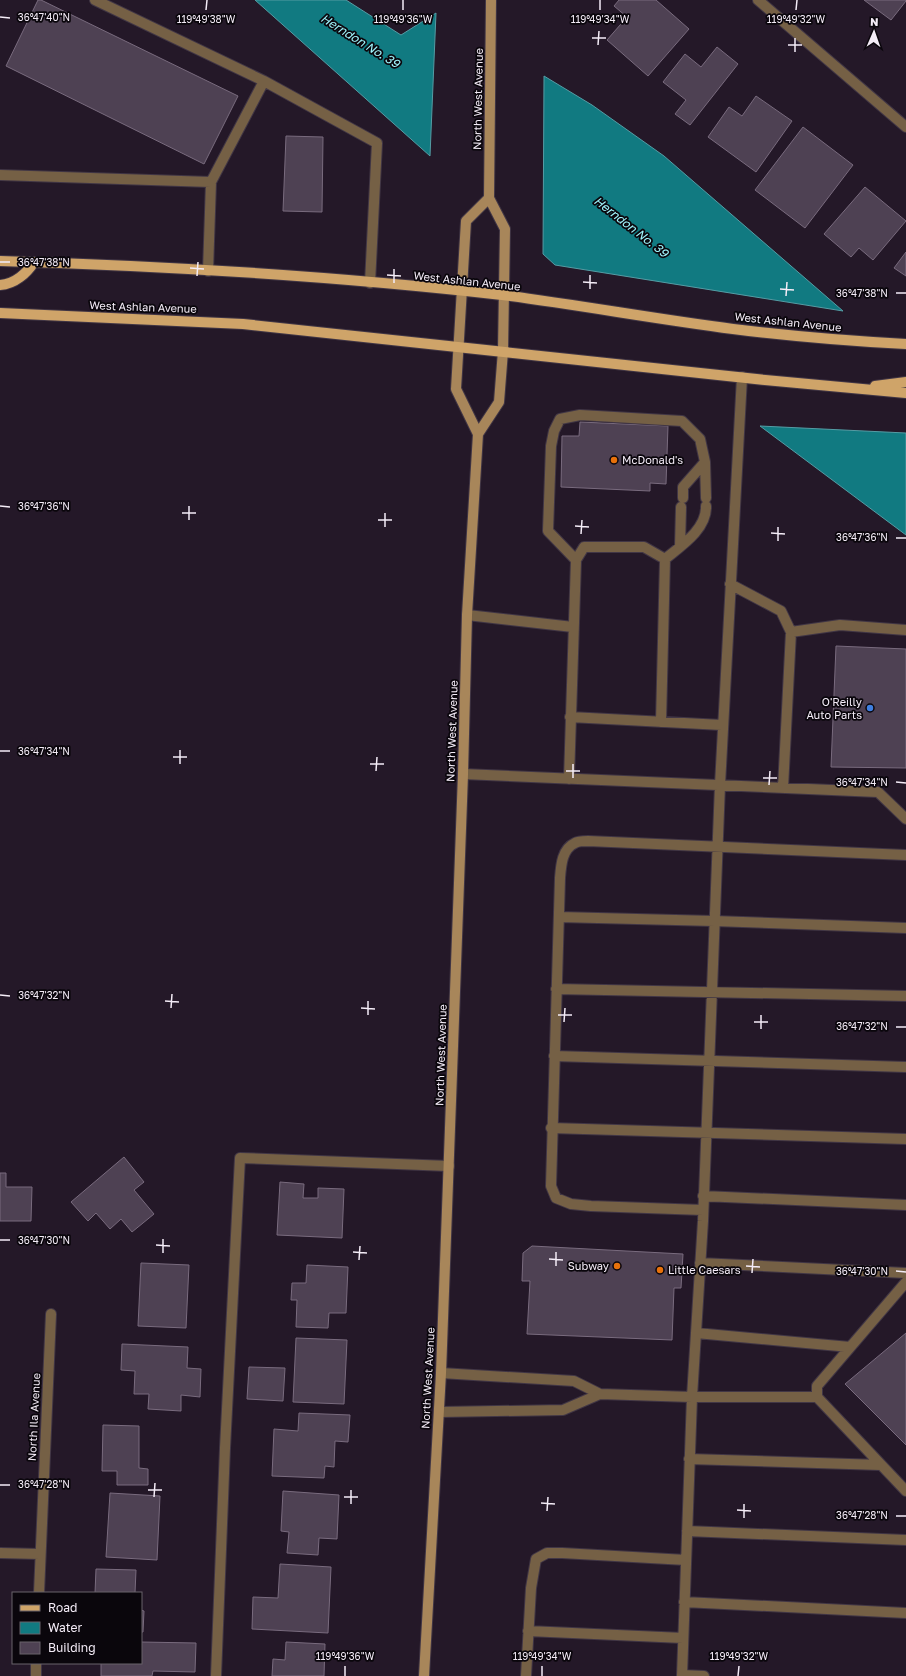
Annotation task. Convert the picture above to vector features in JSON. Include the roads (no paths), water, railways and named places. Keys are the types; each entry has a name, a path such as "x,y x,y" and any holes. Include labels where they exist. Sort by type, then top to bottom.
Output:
{"main road":[{"name":"North West Avenue","path":"424,1676 441,1373 463,774 467,615 478,434 499,402 502,351 505,229 489,198 491,0"},
{"path":"478,434 456,390 466,221 489,198"},
{"name":"West Ashlan Avenue","path":"0,260 274,274 503,296 734,329 906,344"},
{"path":"0,285 16,280 27,272 34,262"},
{"name":"West Ashlan Avenue","path":"0,313 243,324 851,389 906,392"},
{"path":"851,389 906,382"}],"street":[{"path":"95,0 264,81 377,143 370,283"},
{"path":"758,0 906,127"},
{"path":"208,271 211,182 264,81"},
{"path":"0,175 211,182"},
{"path":"704,1676 682,1675 684,1602 692,1397 704,1196 722,725 742,377"},
{"path":"576,560 548,531 551,446 554,431 560,419 580,415 682,421 700,439 705,462 706,512 700,527 665,559 661,722"},
{"path":"680,546 683,487 705,462"},
{"path":"569,779 576,560 584,547 644,547 665,559"},
{"path":"730,584 781,611 791,632 783,788"},
{"path":"467,615 573,627"},
{"path":"791,632 840,625 906,630"},
{"path":"570,717 722,725"},
{"path":"463,774 878,792 906,819"},
{"path":"703,1210 571,1204 556,1198 551,1186 558,917 562,862 566,850 575,842 588,841 906,855"},
{"path":"558,917 906,928"},
{"path":"556,989 906,996"},
{"path":"554,1056 906,1067"},
{"path":"552,1128 906,1139"},
{"path":"216,1676 224,1448 240,1158 449,1166"},
{"path":"704,1196 906,1205"},
{"path":"700,1263 906,1273"},
{"path":"906,1282 817,1386 817,1397 906,1491"},
{"name":"North Ila Avenue","path":"38,1592 51,1314"},
{"path":"696,1333 850,1348"},
{"path":"441,1373 574,1381 600,1394 692,1397 817,1397"},
{"path":"439,1412 563,1410 600,1394"},
{"path":"689,1459 881,1465"},
{"path":"687,1531 906,1540"},
{"path":"0,1553 40,1554"},
{"path":"526,1676 533,1571 536,1559 547,1554 562,1553 686,1560"},
{"path":"684,1602 906,1613"},
{"path":"528,1631 683,1638"},
{"path":"36,1664 36,1676"}],"water":[{"name":"Herndon No. 39","path":"255,0 346,0 401,35 436,13 430,156"},
{"name":"Herndon No. 39","path":"544,76 592,105 664,156 843,311 555,265 543,254"},
{"path":"760,426 906,433 906,535"}],"place":[{"name":"McDonald's","path":"614,460"},
{"name":"O'Reilly Auto Parts","path":"870,708"},
{"name":"Subway","path":"617,1266"},
{"name":"Little Caesars","path":"660,1270"}]}
